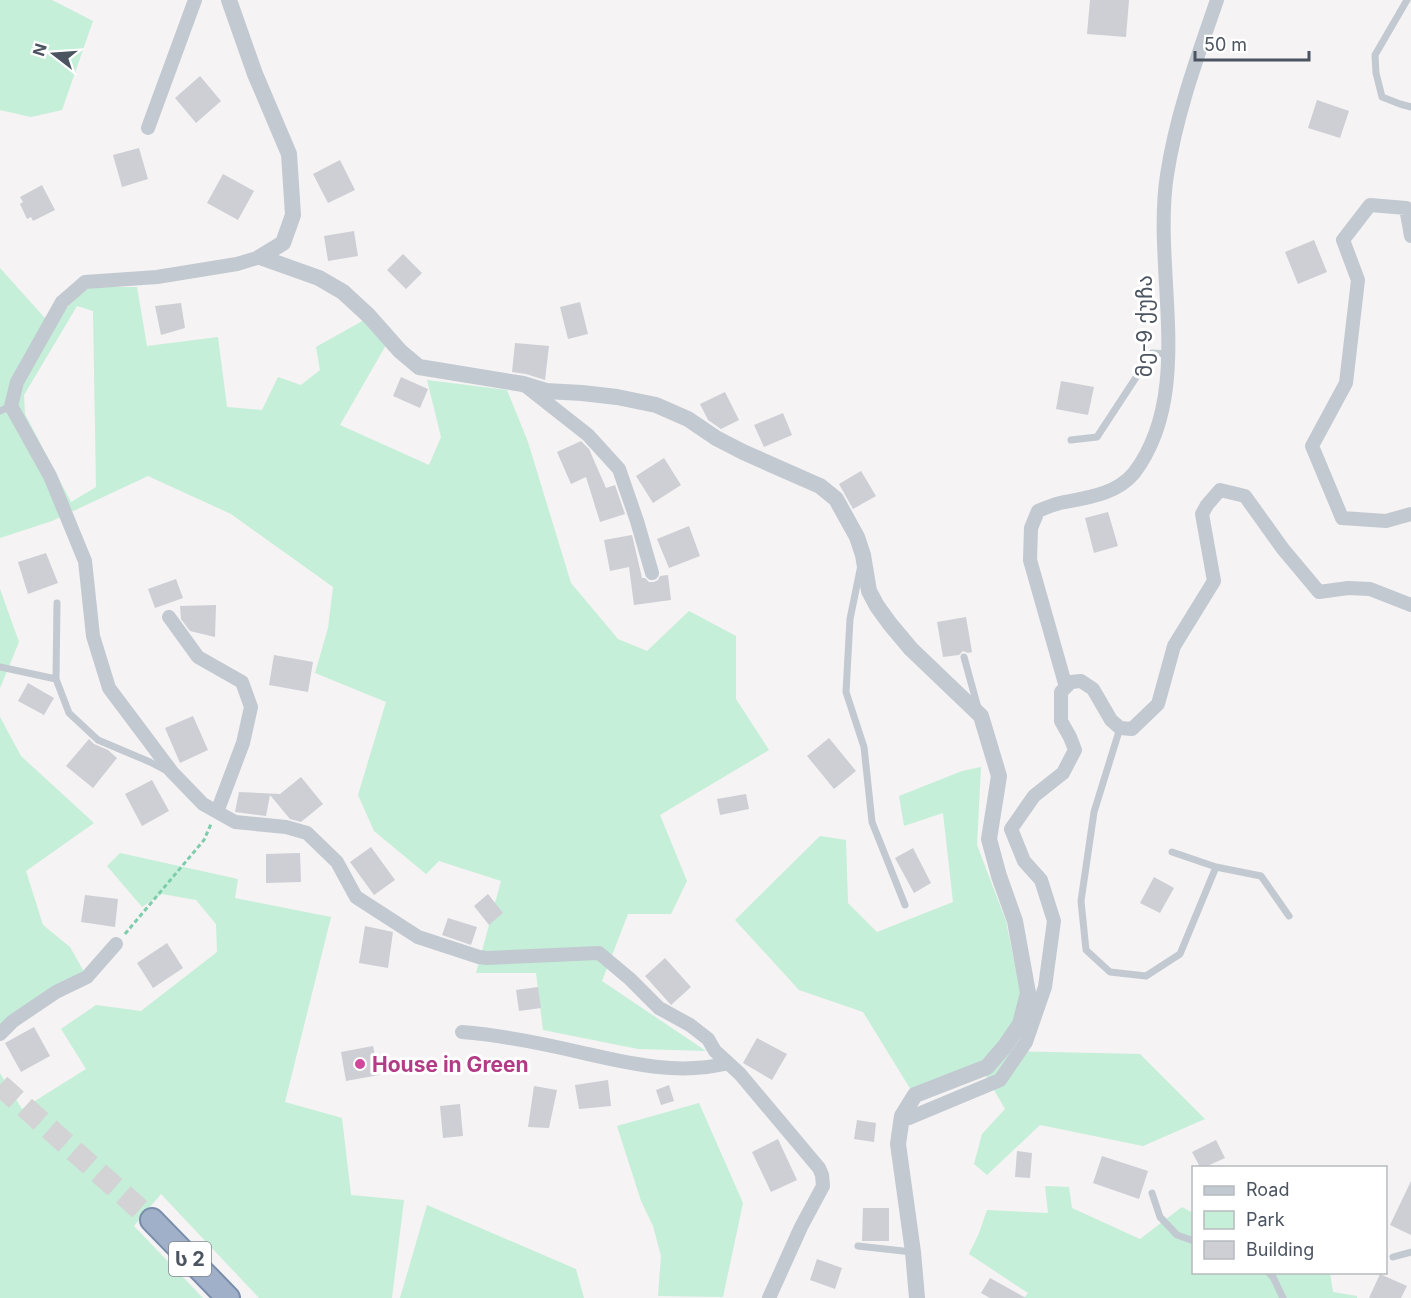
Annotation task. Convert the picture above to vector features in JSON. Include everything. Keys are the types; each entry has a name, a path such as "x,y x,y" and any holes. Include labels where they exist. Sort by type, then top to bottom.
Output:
{"highway":[{"name":"ს 2","path":"152,1220 228,1298"}],"street":[{"path":"148,128 195,0"},
{"path":"229,0 255,74 289,154 293,215 283,243 260,257 237,264 157,277 85,282 62,302 4,406 50,476 85,561 93,636 109,688 177,777 204,804 235,822 286,827 308,833 337,861 356,897 418,937 487,958 599,953 630,979 658,1008 690,1025 708,1039 715,1050 740,1074 819,1168 822,1175 823,1186 801,1227 769,1298"},
{"name":"მე-9 ქუჩა","path":"1066,687 1030,560 1031,528 1038,511 1057,504 1088,498 1115,488 1133,474 1153,441 1165,396 1169,354 1163,224 1167,176 1182,103 1217,0"},
{"path":"1411,236 1406,208 1370,205 1343,240 1358,280 1346,383 1312,446 1342,518 1386,521 1411,514"},
{"path":"260,257 319,278 343,292 369,315 400,351 420,367 523,384 546,391 617,397 656,405 688,419 716,438 743,452 820,486 836,499 857,537 870,591 877,606 911,649 981,716 999,776 989,839 1015,921 1028,993 1020,1024 987,1067 915,1095 902,1116 898,1144 917,1298"},
{"path":"523,384 588,435 619,469 652,573"},
{"path":"902,1116 909,1118 1000,1080 1026,1042 1045,987 1054,921 1041,880 1024,861 1011,829 1034,796 1063,773 1074,750 1070,737 1061,722 1061,692 1071,682 1081,681 1093,689 1111,720 1120,728 1132,729 1158,704 1174,646 1214,581 1202,514 1207,504 1221,490 1245,496 1283,549 1319,592 1347,588 1370,589 1411,605"},
{"path":"169,617 198,657 242,682 251,707 243,743 217,812"},
{"path":"0,1034 13,1020 56,992 87,977 116,944"},
{"path":"462,1032 493,1035 665,1068 709,1068 728,1063"}],"lane":[{"path":"1407,0 1375,55 1376,73 1383,97 1411,107"},
{"path":"1071,440 1097,437 1152,353 1169,354"},
{"path":"863,555 850,619 846,692 864,747 872,822 904,905"},
{"path":"57,603 56,679 69,714 98,740 150,762 177,777"},
{"path":"964,657 981,716"},
{"path":"0,667 56,679"},
{"path":"1120,728 1094,812 1081,901 1086,950 1110,972 1146,976 1180,954 1216,867"},
{"path":"1172,852 1216,867 1261,876 1289,916"},
{"path":"1152,1193 1160,1217 1177,1235 1192,1240"},
{"path":"858,1246 913,1252"},
{"path":"1394,1257 1411,1252"},
{"path":"1270,1274 1283,1298"}],"path":[{"path":"116,944 204,840 217,812"}],"green space":[{"path":"0,0 52,0 93,21 62,110 31,117 0,110"},
{"path":"0,268 55,328 62,312 88,287 137,287 147,346 218,337 227,407 262,410 278,377 301,385 320,370 316,347 364,320 386,345 340,425 429,465 441,437 427,380 507,390 528,442 571,583 618,639 647,651 689,611 736,636 736,699 769,750 660,815 687,881 671,914 628,914 602,981 706,1051 638,1049 543,1030 536,973 476,973 501,881 439,861 426,874 374,831 358,795 386,702 315,673 328,628 333,587 231,514 148,476 52,521 0,538","holes":["77,306 93,311 96,487 71,502 25,414 24,395"]},
{"path":"0,589 19,642 0,688"},
{"path":"0,717 21,756 94,823 26,871 43,925 70,947 87,977 0,1034"},
{"path":"981,767 977,845 1006,921 1021,996 1013,1023 984,1061 911,1090 863,1012 799,990 735,920 820,836 846,840 848,903 877,932 953,902 943,813 904,826 899,796 962,771"},
{"path":"120,853 238,879 235,898 331,917 285,1102 342,1118 351,1195 404,1200 392,1298 259,1298 161,1194 134,1226 203,1298 0,1298 0,1073 22,1109 86,1069 61,1029 96,1005 141,1011 217,952 216,924 196,900 162,894 142,907 107,866"},
{"path":"1010,1051 1140,1054 1205,1119 1143,1146 1040,1125 987,1175 974,1164 982,1134 1005,1109 986,1076"},
{"path":"699,1103 743,1203 723,1297 658,1296 661,1256 653,1226 641,1201 617,1126"},
{"path":"1045,1186 1069,1187 1072,1208 1140,1239 1182,1207 1192,1212 1192,1274 1330,1274 1333,1292 1357,1296 1357,1298 1024,1298 1028,1293 969,1254 987,1210 1048,1213"},
{"path":"427,1205 576,1269 584,1298 400,1298"}],"building":[{"path":"1090,0 1129,0 1126,37 1087,34"},
{"path":"200,76 221,101 196,123 175,98"},
{"path":"1317,100 1349,111 1340,138 1308,128"},
{"path":"139,148 148,179 122,187 113,155"},
{"path":"340,160 355,190 328,203 313,174"},
{"path":"223,174 254,191 238,220 207,203"},
{"path":"42,185 55,210 33,221 31,217 27,219 20,204 23,202 20,197"},
{"path":"354,231 358,256 328,261 324,236"},
{"path":"1314,240 1327,272 1298,284 1285,252"},
{"path":"403,254 422,273 406,289 387,270"},
{"path":"580,302 588,334 568,339 560,307"},
{"path":"181,303 185,328 161,335 155,306"},
{"path":"515,343 549,346 545,380 512,372"},
{"path":"401,377 428,389 420,408 393,396"},
{"path":"1061,381 1094,387 1088,415 1056,409"},
{"path":"725,392 739,420 721,429 708,420 700,404"},
{"path":"783,413 792,435 764,447 754,425"},
{"path":"581,441 589,449 606,488 615,485 625,514 600,522 586,477 571,484 557,452"},
{"path":"664,458 681,485 653,503 636,476"},
{"path":"861,471 876,496 853,509 839,484"},
{"path":"1108,512 1118,546 1094,553 1085,518"},
{"path":"689,526 700,556 669,568 657,539"},
{"path":"632,535 642,578 654,582 660,576 668,575 671,600 634,605 629,567 610,571 604,540"},
{"path":"46,553 58,583 28,594 18,562"},
{"path":"176,579 183,598 155,608 148,589"},
{"path":"216,605 215,637 190,631 181,619 180,606"},
{"path":"966,617 972,652 963,651 959,655 943,657 937,622"},
{"path":"274,655 313,662 308,692 269,685"},
{"path":"28,683 54,698 44,715 18,701"},
{"path":"193,716 208,750 180,763 165,728"},
{"path":"829,738 856,771 834,789 807,756"},
{"path":"89,739 117,758 93,788 66,766"},
{"path":"301,777 323,804 301,822 290,819 270,795 266,816 235,812 239,792 280,794"},
{"path":"152,780 169,811 142,826 125,794"},
{"path":"746,794 749,809 720,815 717,799"},
{"path":"371,847 395,880 374,895 350,862"},
{"path":"913,848 931,883 914,893 895,858"},
{"path":"300,853 301,882 266,883 266,854"},
{"path":"1154,877 1174,888 1160,913 1140,903"},
{"path":"488,894 503,913 489,925 474,906"},
{"path":"85,895 118,899 115,927 81,922"},
{"path":"448,918 477,927 471,945 442,935"},
{"path":"365,926 393,932 388,968 359,963"},
{"path":"167,943 183,968 153,988 137,963"},
{"path":"665,958 691,987 671,1005 645,976"},
{"path":"538,987 541,1008 519,1011 516,990"},
{"path":"34,1027 50,1056 21,1072 5,1043"},
{"path":"757,1038 787,1054 772,1080 743,1063"},
{"name":"House in Green","path":"373,1046 379,1075 346,1081 341,1052"},
{"path":"608,1080 611,1106 579,1109 575,1085"},
{"path":"669,1085 674,1101 661,1105 656,1090"},
{"path":"534,1086 557,1090 549,1128 528,1127"},
{"path":"460,1104 463,1136 443,1138 440,1106"},
{"path":"857,1120 876,1123 874,1142 854,1139"},
{"path":"778,1139 797,1180 771,1192 752,1152"},
{"path":"1216,1140 1225,1158 1207,1166 1199,1166 1192,1152"},
{"path":"1017,1151 1032,1153 1030,1178 1015,1177"},
{"path":"1102,1156 1148,1171 1139,1199 1093,1183"},
{"path":"1411,1181 1411,1235 1390,1225"},
{"path":"863,1208 889,1208 889,1241 862,1241"},
{"path":"817,1259 842,1268 835,1289 810,1280"},
{"path":"1380,1274 1407,1286 1401,1298 1369,1298"},
{"path":"990,1278 1026,1298 990,1298 981,1293"}],"tunnel":[{"path":"0,1085 152,1220"}],"place":[{"name":"House in Green","path":"360,1064"}]}
